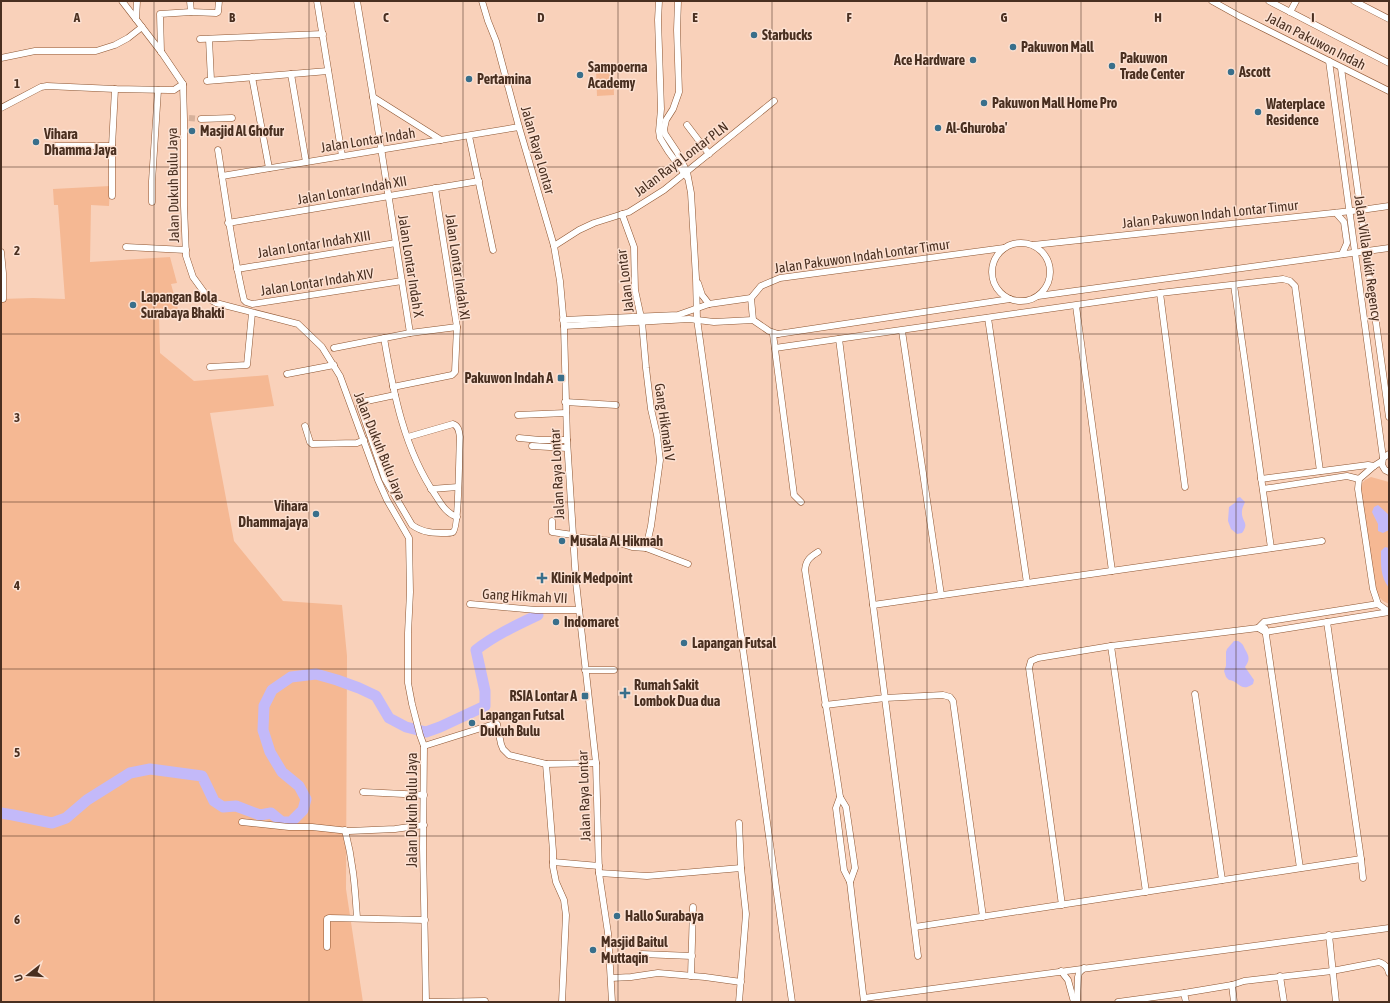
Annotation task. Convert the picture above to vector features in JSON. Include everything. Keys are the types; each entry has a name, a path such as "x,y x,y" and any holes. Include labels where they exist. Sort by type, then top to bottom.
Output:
{"street":[{"name":"Jalan Dukuh Bulu Jaya","path":"122,1 162,53 182,84 187,119 184,206 186,256 193,277 209,299 216,303 298,324 322,347 334,365 349,399 381,487 387,500 408,534 410,542 408,684 424,746 426,1002"},
{"path":"136,20 137,1"},
{"path":"190,1 191,12"},
{"path":"162,53 160,14 191,12 216,13 218,12 219,1"},
{"path":"317,1 342,156"},
{"name":"Jalan Lontar Indah X","path":"334,348 410,333 357,1"},
{"name":"Jalan Raya Lontar","path":"482,1 496,41 519,127 554,246 560,281 564,323 564,413 579,610 596,763 599,873 608,933 612,1002"},
{"path":"659,1 658,20 661,109 659,131 660,138 686,175"},
{"path":"678,1 677,30 679,92 673,110 666,120 664,129 665,134 677,152 691,193 697,319 792,1002"},
{"name":"Jalan Pakuwon Indah","path":"1212,1 1341,68 1389,91"},
{"name":"Jalan Pakuwon Indah","path":"1269,1 1282,4 1290,12 1389,63"},
{"path":"1290,12 1296,1"},
{"path":"1354,1 1389,19"},
{"path":"1,58 41,51 96,51 115,45 128,38 142,27"},
{"path":"200,39 323,34"},
{"path":"209,39 209,80 328,71"},
{"name":"Jalan Villa Bukit Regency","path":"1329,61 1382,459"},
{"name":"Jalan Villa Bukit Regency","path":"1341,68 1389,416"},
{"path":"291,74 306,162"},
{"path":"252,77 269,168"},
{"path":"1,108 42,87 47,86 115,90 174,90 182,84"},
{"path":"112,196 112,146 115,90"},
{"path":"152,202 158,90"},
{"path":"373,98 441,140"},
{"name":"Jalan Raya Lontar PLN","path":"554,246 579,230 594,223 635,209 664,190 686,175 709,154 774,101"},
{"path":"201,119 232,118"},
{"path":"687,125 709,154"},
{"name":"Jalan Lontar Indah","path":"222,176 519,127"},
{"path":"469,136 493,250"},
{"path":"54,146 112,146"},
{"name":"Jalan Lontar Indah XIV","path":"218,150 228,223 244,300 246,302 252,304 402,281"},
{"path":"1345,178 1356,177"},
{"name":"Jalan Lontar Indah XII","path":"228,223 479,181"},
{"name":"Jalan Lontar Indah XI","path":"410,333 456,327 435,188"},
{"name":"Jalan Pakuwon Indah Lontar Timur","path":"1033,245 1350,212 1389,206"},
{"path":"1336,213 1344,222 1347,243 1342,254"},
{"name":"Jalan Lontar","path":"622,214 634,247 635,290 642,320"},
{"name":"Jalan Lontar Indah XIII","path":"237,269 396,243"},
{"path":"1010,299 1003,295 997,288 993,280 992,271 998,254 1004,248 1018,243 1033,245 1040,250 1046,257 1050,266 1048,284 1044,291 1038,296"},
{"path":"126,247 186,250"},
{"name":"Jalan Pakuwon Indah Lontar Timur","path":"751,298 761,286 780,278 1004,248"},
{"path":"801,502 794,495 773,334 1010,299 1025,301 1038,296 1389,248"},
{"path":"1,252 3,273 2,299"},
{"path":"696,278 702,295 709,304"},
{"path":"775,348 1160,293 1284,279 1290,281 1295,286 1320,471"},
{"path":"1234,284 1271,548"},
{"path":"1160,293 1185,487"},
{"path":"642,320 678,315 709,304 751,298 753,320"},
{"path":"1076,306 1112,571"},
{"path":"210,367 247,365 252,313"},
{"path":"988,318 1027,583"},
{"path":"564,323 697,319 714,322 753,320 769,331 778,334"},
{"name":"Gang Hikmah V","path":"642,320 651,409 657,435 660,460 651,526 646,548"},
{"path":"393,387 454,374 456,327"},
{"path":"902,331 941,595"},
{"path":"384,338 395,395 418,464 431,489 447,512 457,516"},
{"path":"838,340 918,956"},
{"path":"287,374 334,365"},
{"path":"395,395 362,402 360,406 385,479 412,525 433,534 452,533 455,530 457,516 460,437 457,426 453,424 408,437"},
{"path":"565,402 616,405"},
{"path":"518,415 564,413"},
{"path":"305,426 312,444 357,443 364,440"},
{"path":"519,438 567,440"},
{"path":"532,446 567,448"},
{"path":"1389,454 1360,479 1358,489 1373,589 1378,604 1389,612"},
{"path":"1382,459 1383,468 1389,472"},
{"path":"1261,479 1368,465 1374,466"},
{"path":"1263,489 1347,476 1360,479"},
{"path":"431,489 458,487"},
{"path":"552,521 552,532 613,541 632,547 646,548 688,564"},
{"path":"873,604 1322,541"},
{"path":"818,552 810,557 806,562 805,570 840,797 846,807 855,868 850,882"},
{"name":"Gang Hikmah VII","path":"470,604 536,610 579,610"},
{"path":"1258,628 1264,622 1378,604"},
{"path":"1062,905 1029,668 1031,661 1038,658 1111,646 1258,628 1265,632 1389,612"},
{"path":"1264,622 1300,868"},
{"path":"1328,622 1363,878"},
{"path":"1111,646 1146,892"},
{"path":"585,670 614,670"},
{"path":"1195,694 1222,880"},
{"path":"825,705 885,698 943,696 950,697 954,701 983,917"},
{"path":"424,746 485,726 496,724 498,727 501,744 506,753 546,764 596,763"},
{"path":"546,764 554,874 564,900 566,915 562,1002"},
{"path":"363,792 424,795"},
{"path":"840,797 836,808 844,870 850,882 864,1000 1061,971 1389,928"},
{"path":"242,822 289,827 312,827 345,830 396,829 424,825"},
{"path":"738,1002 746,914 741,868 739,823"},
{"path":"345,830 355,882 357,918"},
{"path":"914,927 1361,859"},
{"path":"553,862 599,866"},
{"path":"599,873 647,876 741,868"},
{"path":"691,976 693,907"},
{"path":"327,947 328,918 425,920"},
{"path":"1329,935 1336,1002"},
{"path":"641,954 692,956"},
{"path":"1118,1002 1184,993 1244,981 1332,971 1379,962 1388,968 1389,973"},
{"path":"1077,1002 1078,977 1079,973 1084,968"},
{"path":"1061,971 1068,980 1074,1002"},
{"path":"610,978 658,973 741,982"},
{"path":"1280,976 1284,1002"},
{"path":"1232,984 1234,1002"},
{"path":"1184,993 1186,1002"},
{"path":"426,1002 485,1001"}],"shaded area":[{"path":"613,69 614,95 597,96 596,70"},
{"path":"110,186 109,206 91,205 90,262 170,257 177,283 171,284 178,309 159,314 160,353 194,381 268,375 274,406 210,413 234,541 283,601 342,605 347,656 346,889 363,1002 1,1002 1,299 65,299 58,205 54,205 53,189"},
{"path":"1371,477 1389,482 1389,604 1383,601 1374,592 1360,490 1363,482"},
{"path":"1240,497 1245,502 1242,515 1245,526 1242,533 1237,534 1231,529 1228,521 1229,507 1236,502 1237,498"},
{"path":"1378,505 1389,515 1389,530 1383,533 1378,531 1378,524 1372,512 1374,507"},
{"path":"1385,547 1389,548 1389,588 1384,579 1381,566 1381,551"},
{"path":"1234,641 1238,641 1242,644 1248,656 1248,661 1245,667 1254,680 1253,684 1249,686 1243,687 1236,682 1229,680 1224,671 1226,666 1227,649"}],"waterway":[{"path":"1,813 52,823 66,818 87,800 130,773 150,769 202,776 214,801 223,807 236,806 260,815 271,813 282,822 291,822 303,810 306,799 299,786 282,772 270,752 263,730 264,706 272,690 291,677 316,674 359,688 376,696 389,718 406,727 426,732 485,706 485,691 476,650 498,635 538,615"}],"tunnel":[{"path":"189,118 201,119"}],"place":[{"name":"Starbucks","path":"754,35"},
{"name":"Pakuwon Mall","path":"1013,47"},
{"name":"Ace Hardware","path":"973,60"},
{"name":"Pakuwon Trade Center","path":"1112,66"},
{"name":"Ascott","path":"1231,72"},
{"name":"Sampoerna Academy","path":"580,75"},
{"name":"Pertamina","path":"469,79"},
{"name":"Pakuwon Mall Home Pro","path":"984,103"},
{"name":"Waterplace Residence","path":"1258,112"},
{"name":"Al-Ghuroba'","path":"938,128"},
{"name":"Masjid Al Ghofur","path":"192,131"},
{"name":"Vihara Dhamma Jaya","path":"36,142"},
{"name":"Lapangan Bola Surabaya Bhakti","path":"133,305"},
{"name":"Pakuwon Indah A","path":"561,378"},
{"name":"Vihara Dhammajaya","path":"316,514"},
{"name":"Musala Al Hikmah","path":"562,541"},
{"name":"Klinik Medpoint","path":"542,578"},
{"name":"Indomaret","path":"556,622"},
{"name":"Lapangan Futsal","path":"684,643"},
{"name":"Rumah Sakit Lombok Dua dua","path":"625,693"},
{"name":"RSIA Lontar A","path":"585,696"},
{"name":"Lapangan Futsal Dukuh Bulu","path":"472,723"},
{"name":"Hallo Surabaya","path":"617,916"},
{"name":"Masjid Baitul Muttaqin","path":"593,950"}]}
